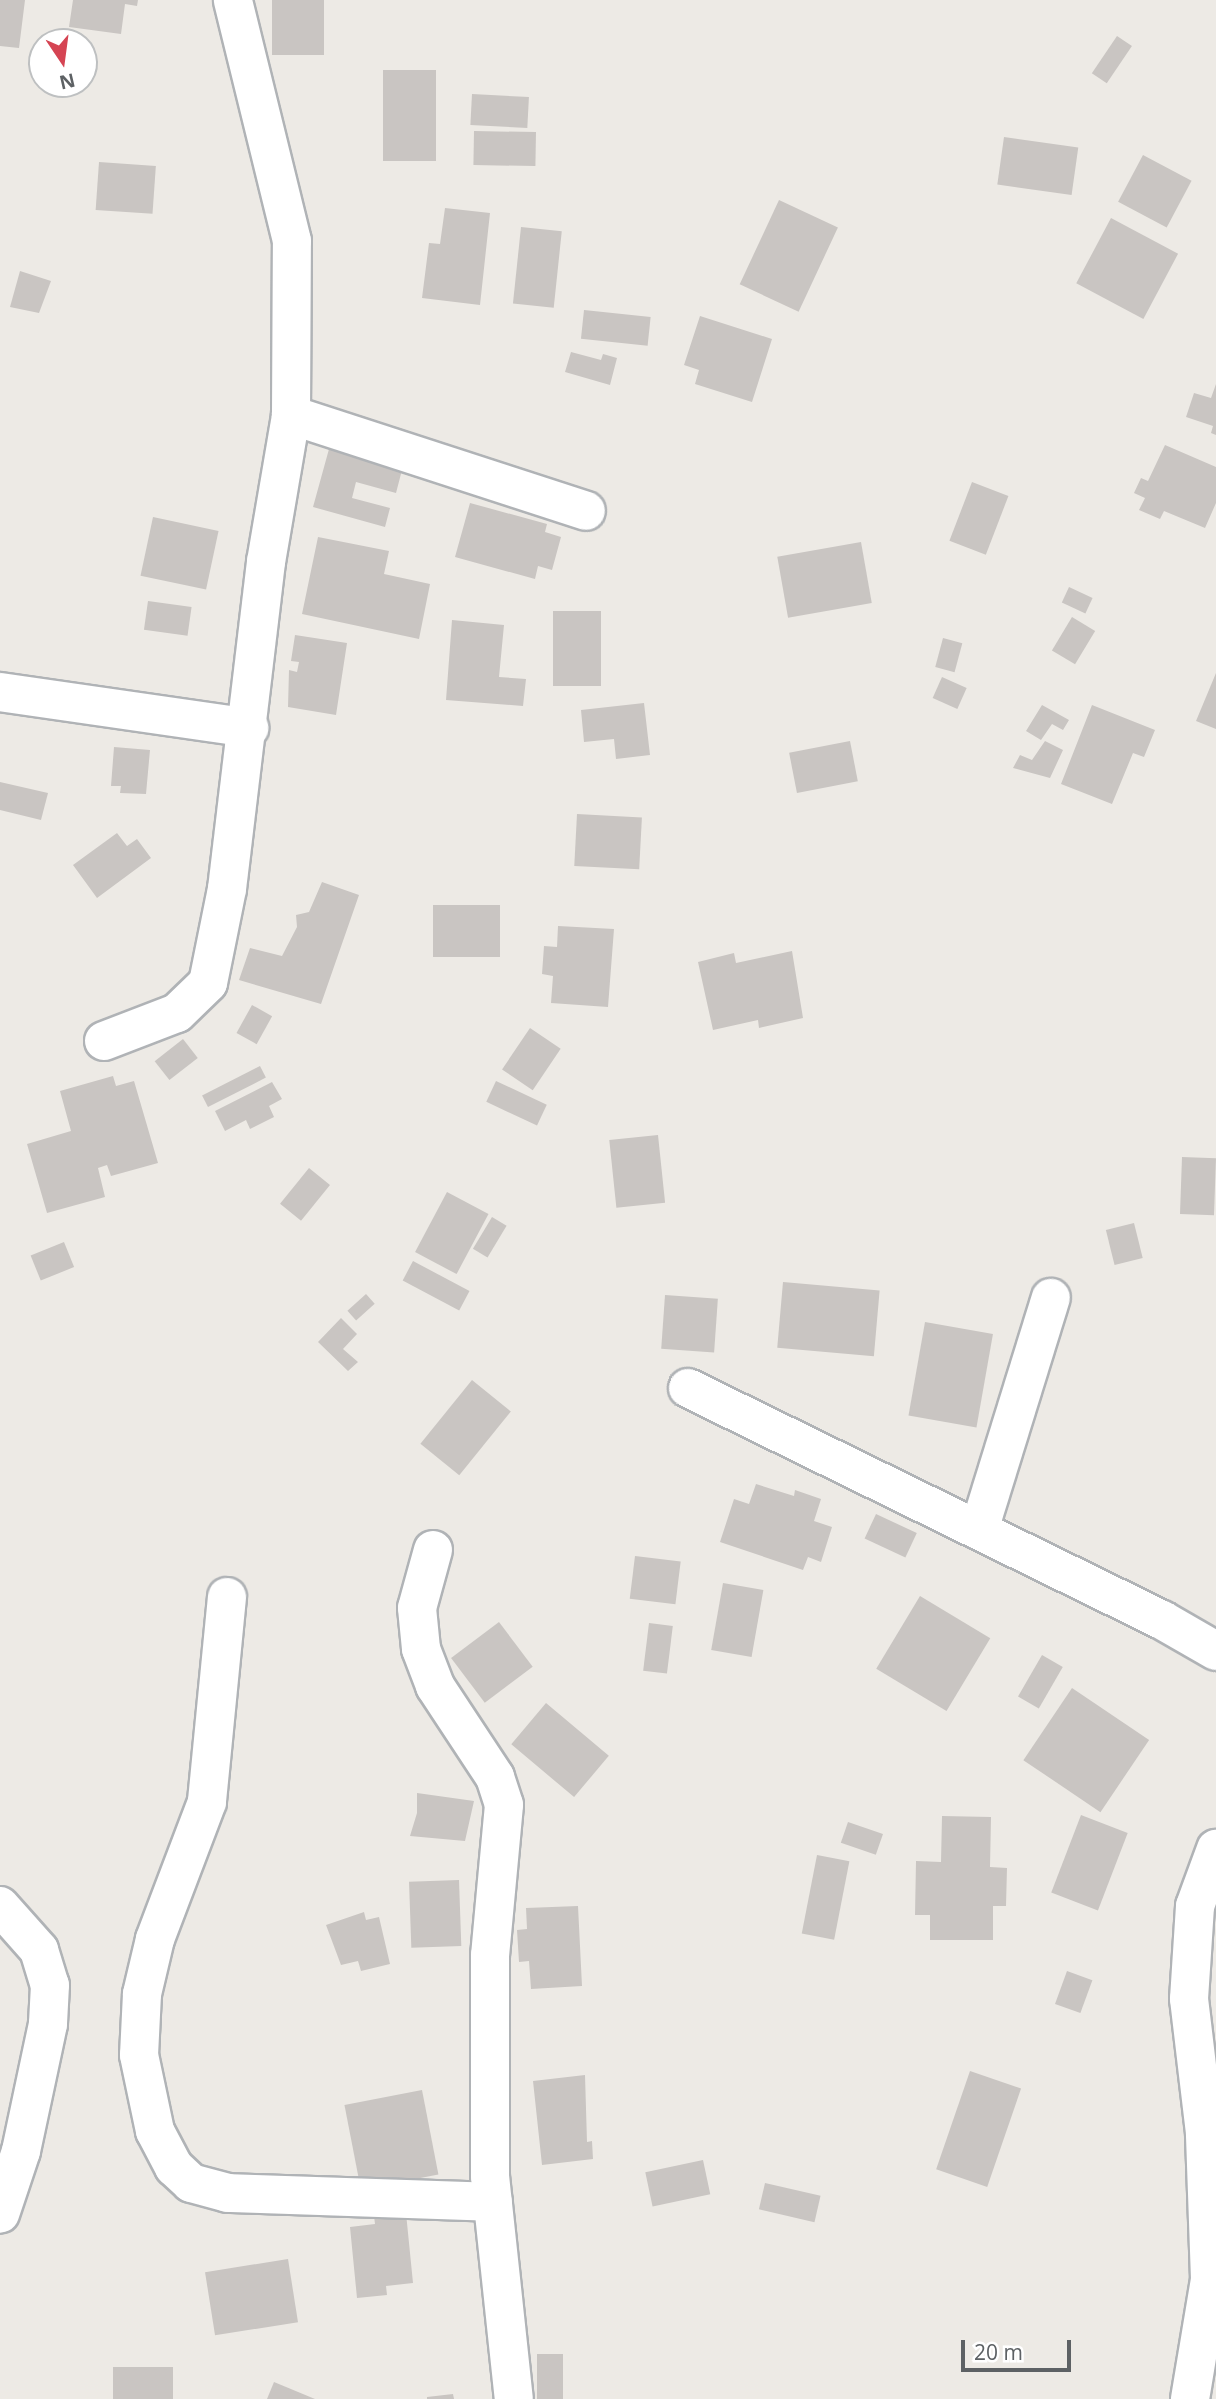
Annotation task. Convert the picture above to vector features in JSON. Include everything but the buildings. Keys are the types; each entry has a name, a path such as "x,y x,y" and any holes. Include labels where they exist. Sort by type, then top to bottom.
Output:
{"street":[{"path":"104,1041 177,1013 208,983 249,728 266,562 290,415 292,241 233,0"},
{"path":"290,415 586,511"},
{"path":"0,692 249,728"},
{"path":"979,1530 1051,1298"},
{"path":"688,1388 979,1530 1216,1651"},
{"path":"433,1550 417,1608 421,1649 435,1686 495,1777 504,1805 490,1955 492,2202 514,2399"},
{"path":"227,1598 207,1802 155,1939 142,1994 139,2055 155,2131 174,2167 191,2183 228,2193 492,2202"},
{"path":"1190,2399 1210,2279 1205,2133 1189,1999 1195,1906 1216,1849"},
{"path":"0,1906 39,1950 50,1985 48,2024 24,2139 0,2214"}]}
